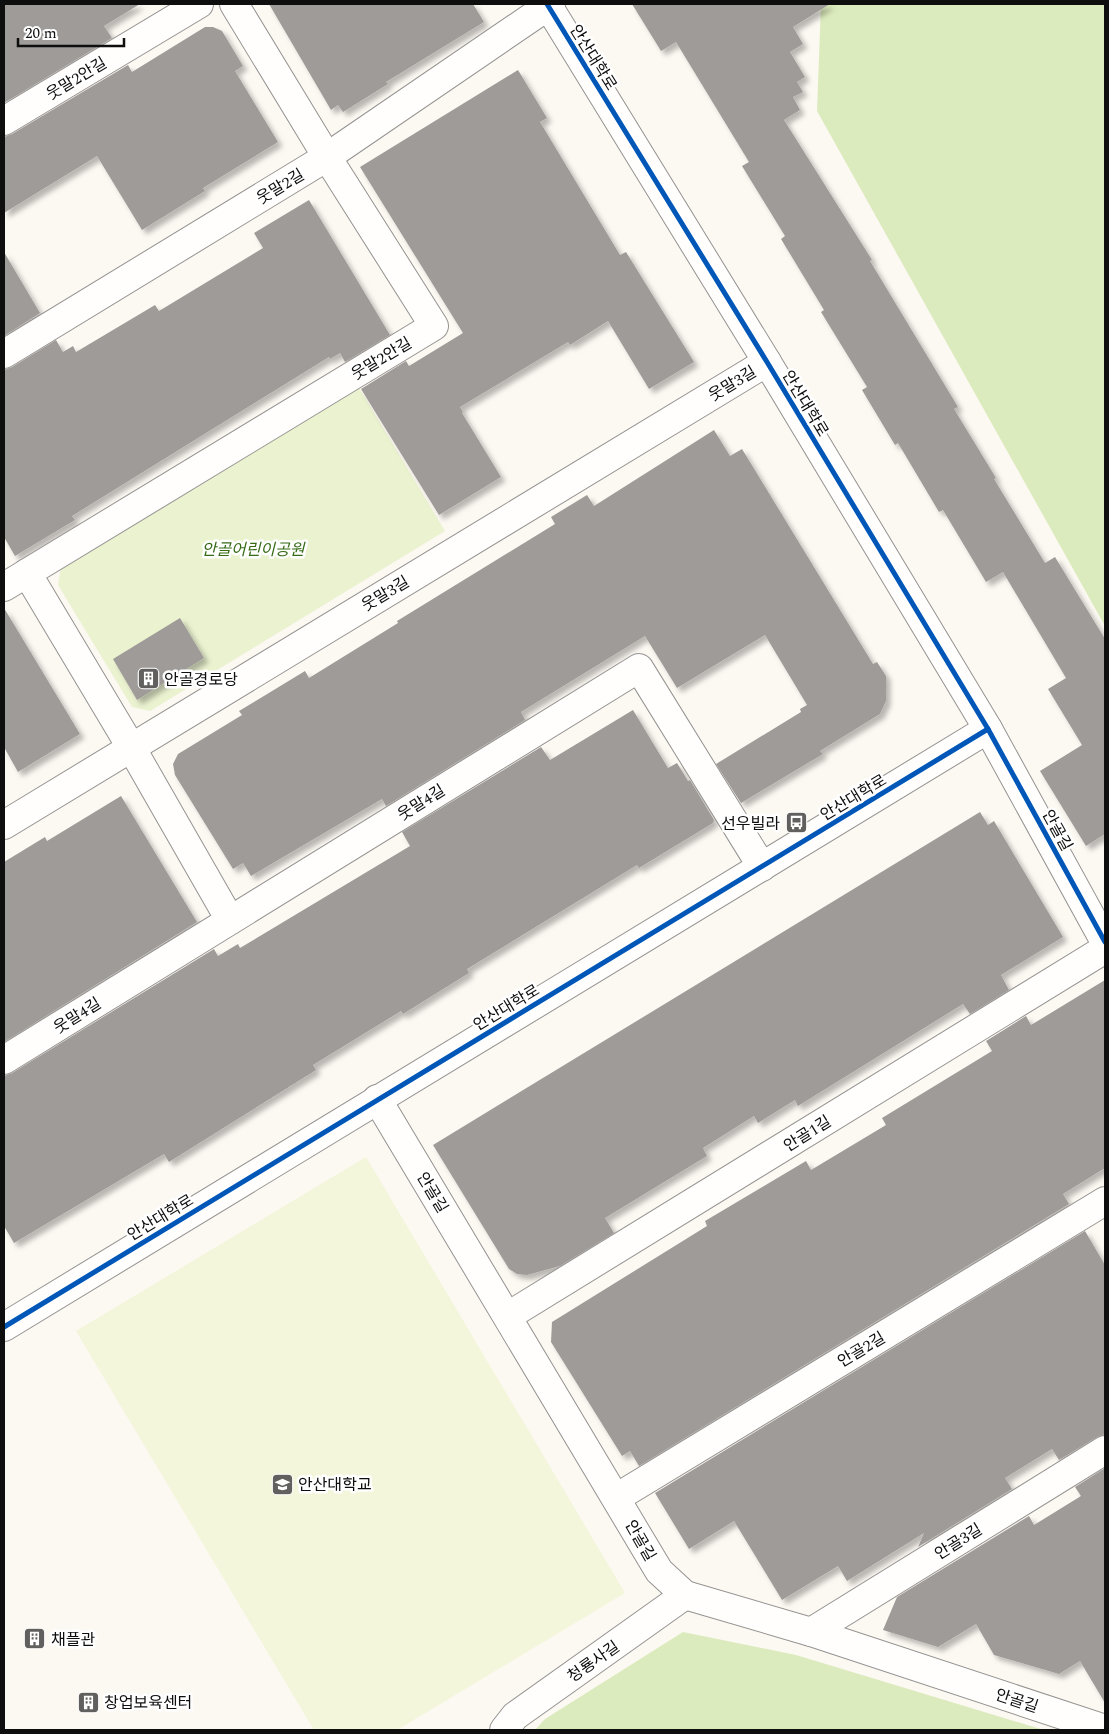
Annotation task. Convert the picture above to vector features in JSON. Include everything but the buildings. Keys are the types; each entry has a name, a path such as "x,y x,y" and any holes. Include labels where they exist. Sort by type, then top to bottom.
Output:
{"street":[{"name":"웃말2안길","path":"4,121 199,4"},
{"name":"웃말2안길","path":"4,586 434,326 327,157 234,4"},
{"name":"웃말2길","path":"4,354 327,157 548,4"},
{"name":"안산대학로","path":"4,1327 988,729 548,4"},
{"name":"웃말3길","path":"4,825 767,362"},
{"path":"27,573 131,747 230,920"},
{"name":"웃말4길","path":"4,1060 639,668 762,867"},
{"name":"안골길","path":"988,729 1105,942"},
{"name":"안골1길","path":"508,1316 1105,949"},
{"name":"안골길","path":"377,1099 659,1571 685,1595 811,1632 1105,1729"},
{"name":"안골2길","path":"616,1498 1105,1201"},
{"name":"안골3길","path":"811,1632 1105,1450"},
{"name":"청룡사길","path":"504,1730 515,1716 685,1595"}],"green space":[{"path":"821,4 1105,4 1105,626 817,111"},
{"name":"안골어린이공원","path":"358,386 445,531 150,711 132,707 58,585 61,567"},
{"name":"안산대학교","path":"366,1157 625,1593 397,1730 314,1730 76,1331"},
{"path":"683,1632 796,1655 1044,1730 535,1730 545,1719"}],"cycle path":[{"path":"547,4 767,362 988,729 1105,942"},
{"path":"4,1327 988,729"}],"place":[{"name":"안골경로당","path":"148,679"},
{"name":"선우빌라","path":"796,823"},
{"name":"안산대학교","path":"282,1484"},
{"name":"채플관","path":"35,1639"},
{"name":"창업보육센터","path":"88,1702"}]}
